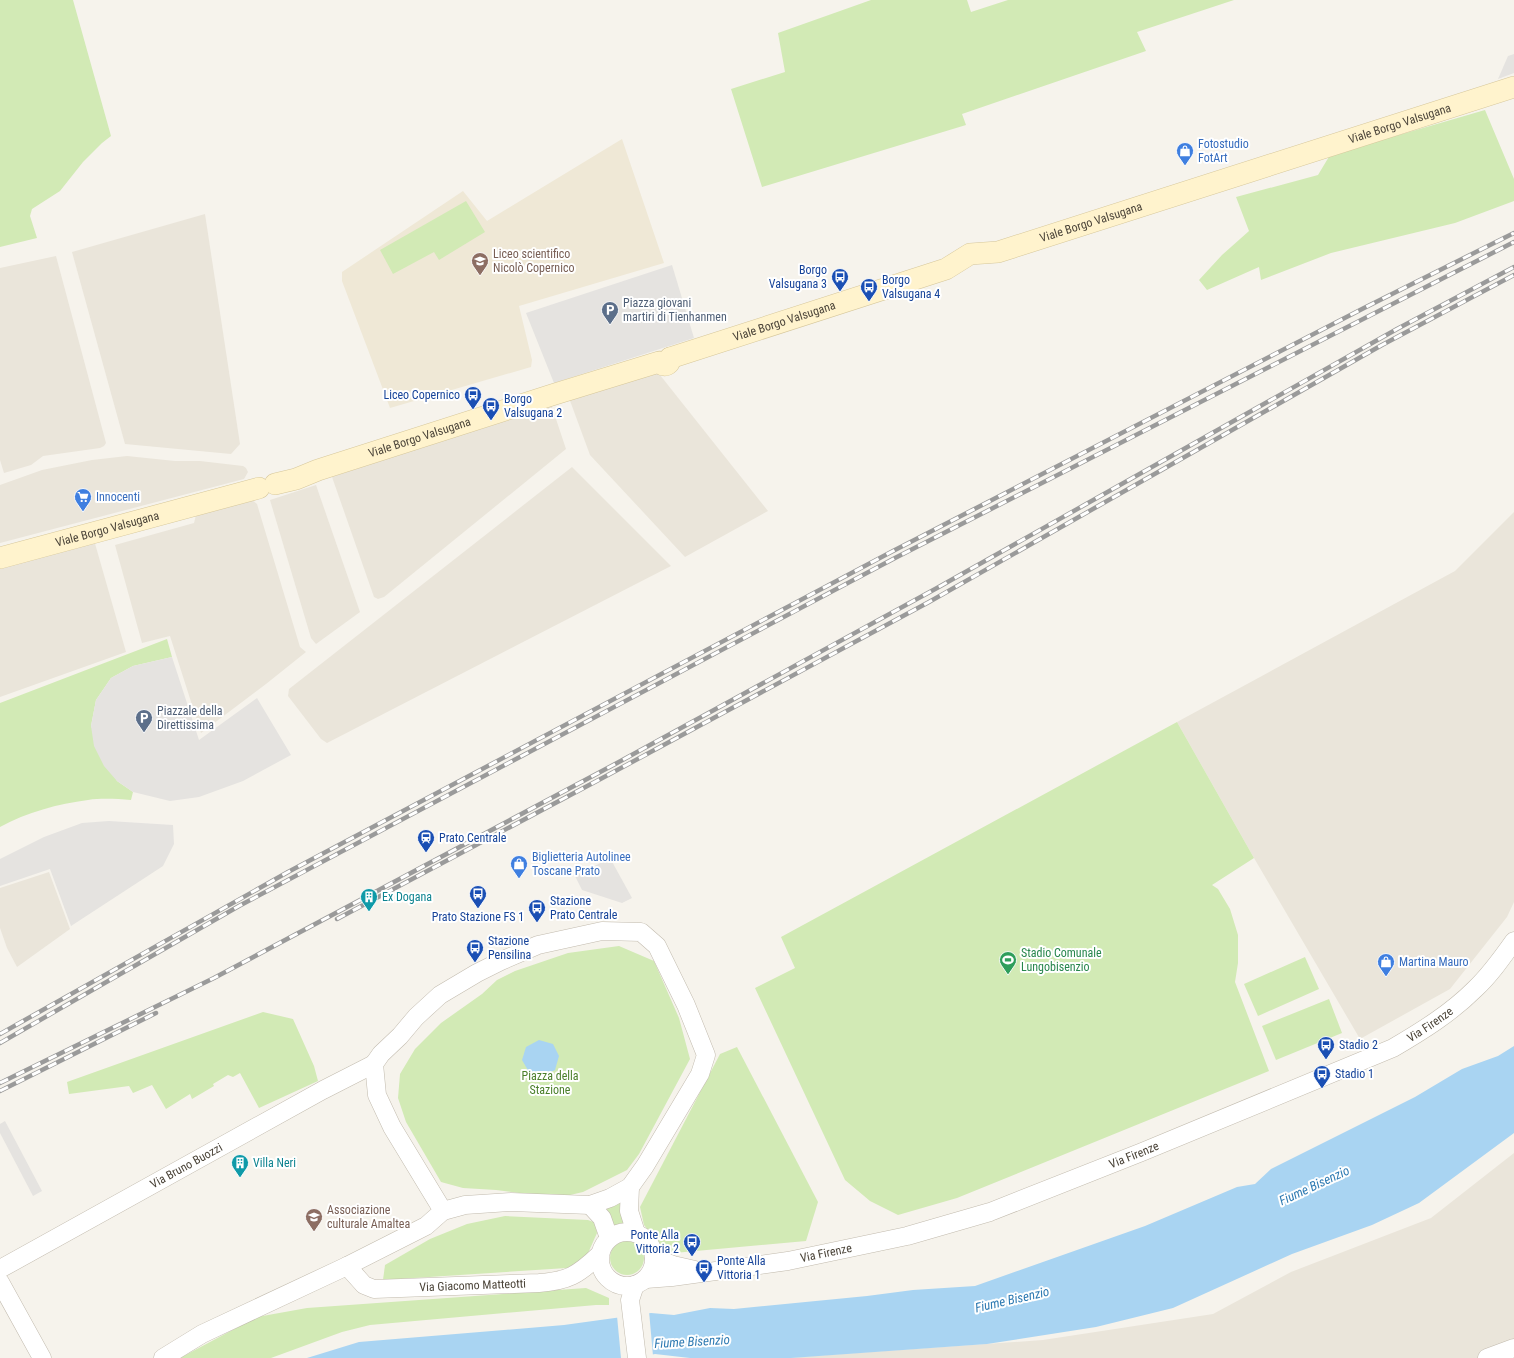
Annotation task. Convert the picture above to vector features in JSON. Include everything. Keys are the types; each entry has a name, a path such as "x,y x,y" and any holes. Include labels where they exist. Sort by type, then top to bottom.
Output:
{"main road":[{"name":"Viale Borgo Valsugana","path":"0,558 237,493 266,482 296,479 318,470 946,269 970,254 998,252 1514,87"}],"street":[{"path":"163,1358 202,1334 347,1266 426,1226 443,1211 465,1205 512,1202 590,1205 610,1198 630,1187 700,1074 706,1055 686,1005 657,946 641,932 602,931 538,945 501,961 476,973 440,995 416,1017 400,1036 381,1054 374,1064 377,1095 392,1127 443,1211"},
{"name":"Via Firenze","path":"633,1287 708,1273 788,1261 907,1236 982,1214 1150,1149 1393,1048 1430,1025 1475,989 1502,959 1514,941"},
{"name":"Via Bruno Buozzi","path":"0,1269 324,1090 374,1064"},
{"path":"630,1187 629,1211 636,1232"},
{"path":"590,1205 602,1218 608,1238"},
{"path":"633,1287 613,1282 606,1277 602,1270 599,1255 601,1249 608,1238 621,1232 636,1232 643,1236 653,1250 653,1266 633,1287 637,1355"},
{"name":"Via Giacomo Matteotti","path":"347,1266 364,1285 374,1289 539,1283 555,1282 569,1278 584,1270 599,1255"},
{"name":"Via Firenze","path":"654,1258 673,1265 708,1273"},
{"path":"0,1282 42,1358"},
{"path":"1487,1358 1514,1348"}],"shaded area":[{"path":"1514,54 1514,73 1498,79 1508,56"},
{"name":"Liceo scientifico Nicolò Copernico","path":"622,139 664,263 519,306 532,360 531,367 390,408 342,281 342,272 463,191 487,221"},
{"path":"205,214 240,444 231,454 125,444 72,252"},
{"path":"56,256 106,443 100,448 43,456 31,465 4,473 0,460 0,268"},
{"name":"Piazza giovani martiri di Tienhanmen","path":"672,265 694,338 554,383 526,313"},
{"path":"653,372 660,375 768,511 685,557 590,455 569,398"},
{"path":"551,404 566,449 384,597 378,599 374,597 332,477"},
{"path":"127,456 175,461 200,461 243,466 248,472 244,479 0,543 0,485 42,470 92,460"},
{"path":"572,467 671,566 327,743 321,739 288,696 289,689"},
{"path":"316,485 360,612 316,644 311,638 270,500"},
{"path":"249,497 257,504 300,647 306,652 201,733 170,636 142,643 115,545 194,523 197,511"},
{"path":"1514,512 1514,902 1507,917 1450,989 1360,1039 1254,858 1177,722 1455,571"},
{"path":"94,540 126,652 0,697 0,566"},
{"name":"Piazzale della Direttissima","path":"172,657 199,740 257,698 291,755 243,781 199,797 170,801 133,792 117,781 104,766 94,746 91,726 96,700 111,678 133,666"},
{"path":"109,821 173,825 174,844 163,866 71,926 50,869 0,886 0,859 44,837 82,823"},
{"path":"610,858 632,898 622,903 582,890 575,876"},
{"path":"49,872 70,929 17,967 7,948 0,928 0,888"},
{"path":"5,1121 42,1191 33,1196 0,1133 0,1124"},
{"path":"1514,1153 1514,1358 784,1358 1043,1340 1213,1314 1291,1272 1431,1218"}],"green space":[{"path":"0,0 73,0 111,136 83,162 60,191 32,209 30,216 37,238 0,247"},
{"path":"871,0 967,0 971,12 1008,0 1234,0 1137,32 1146,51 962,114 966,125 762,187 731,89 785,72 778,33"},
{"path":"1485,110 1514,179 1514,201 1455,223 1331,253 1261,280 1259,267 1207,290 1199,280 1222,255 1249,231 1236,197 1318,175 1330,155"},
{"path":"466,201 485,232 439,260 434,252 393,274 380,250"},
{"path":"167,639 172,657 133,666 111,678 96,700 91,726 117,781 133,792 131,800 99,799 65,804 43,809 0,827 0,703"},
{"name":"Stadio Comunale Lungobisenzio","path":"1177,722 1254,858 1212,885 1218,889 1230,909 1238,935 1238,963 1235,982 1269,1071 957,1198 898,1215 870,1201 845,1180 755,988 795,968 781,937"},
{"name":"Piazza della Stazione","path":"619,946 654,961 679,1018 690,1059 639,1154 627,1170 583,1192 557,1198 496,1190 463,1188 441,1182 406,1122 398,1098 400,1074 415,1049 441,1023 482,994 497,980 515,971 568,953"},
{"path":"1305,957 1319,989 1258,1016 1244,984"},
{"path":"1329,999 1342,1033 1276,1060 1262,1026"},
{"path":"263,1012 293,1019 314,1066 318,1081 259,1108 240,1073 233,1077 228,1075 213,1084 214,1086 192,1099 190,1094 166,1109 152,1085 133,1093 129,1086 69,1094 67,1082"},
{"path":"737,1047 818,1202 806,1241 674,1253 663,1249 644,1225 640,1207 720,1054"},
{"path":"626,1195 627,1225 612,1227 598,1205"},
{"path":"505,1216 588,1220 596,1223 597,1233 585,1260 567,1268 383,1280 385,1265 430,1239 467,1224"},
{"path":"627,1241 639,1246 644,1258 639,1270 627,1275 615,1270 610,1258 615,1246"},
{"path":"586,1288 609,1298 609,1305 370,1325 342,1332 271,1358 180,1358 257,1317 307,1308"}],"water":[{"path":"539,1040 553,1044 559,1056 555,1070 543,1076 529,1072 522,1060 526,1047"},
{"name":"Fiume Bisenzio","path":"1514,1046 1514,1133 1419,1203 1372,1225 1292,1254 1173,1308 1096,1327 987,1344 791,1358 690,1358 655,1354 634,1358 307,1358 359,1342 564,1325 651,1313 674,1315 710,1308 734,1309 913,1290 975,1286 1145,1226 1237,1187 1255,1184 1271,1169 1415,1097 1462,1069 1498,1056"}],"pier":[{"path":"649,1311 653,1356 643,1358 621,1358 617,1316"}],"railway":[{"path":"0,1034 288,872 893,551 1364,308 1514,233"},
{"path":"0,1043 239,906 895,558 1514,242"},
{"path":"0,1083 214,978 617,763 937,588 1397,329 1514,267"},
{"path":"337,919 929,602 1382,345 1514,275"},
{"path":"0,1091 156,1013"}],"place":[{"name":"Fotostudio FotArt","path":"1185,166"},
{"name":"Liceo scientifico Nicolò Copernico","path":"480,276"},
{"name":"Borgo Valsugana 3","path":"840,292"},
{"name":"Borgo Valsugana 4","path":"869,302"},
{"name":"Piazza giovani martiri di Tienhanmen","path":"610,325"},
{"name":"Liceo Copernico","path":"473,410"},
{"name":"Borgo Valsugana 2","path":"491,421"},
{"name":"Innocenti","path":"83,512"},
{"name":"Piazzale della Direttissima","path":"144,733"},
{"name":"Prato Centrale","path":"426,853"},
{"name":"Biglietteria Autolinee Toscane Prato","path":"519,879"},
{"name":"Prato Stazione FS 1","path":"478,909"},
{"name":"Ex Dogana","path":"369,912"},
{"name":"Stazione Prato Centrale","path":"537,923"},
{"name":"Stazione Pensilina","path":"475,963"},
{"name":"Stadio Comunale Lungobisenzio","path":"1008,975"},
{"name":"Martina Mauro","path":"1386,977"},
{"name":"Stadio 2","path":"1326,1060"},
{"name":"Stadio 1","path":"1322,1089"},
{"name":"Villa Neri","path":"240,1178"},
{"name":"Associazione culturale Amaltea","path":"314,1232"},
{"name":"Ponte Alla Vittoria 2","path":"692,1257"},
{"name":"Ponte Alla Vittoria 1","path":"704,1283"}]}
